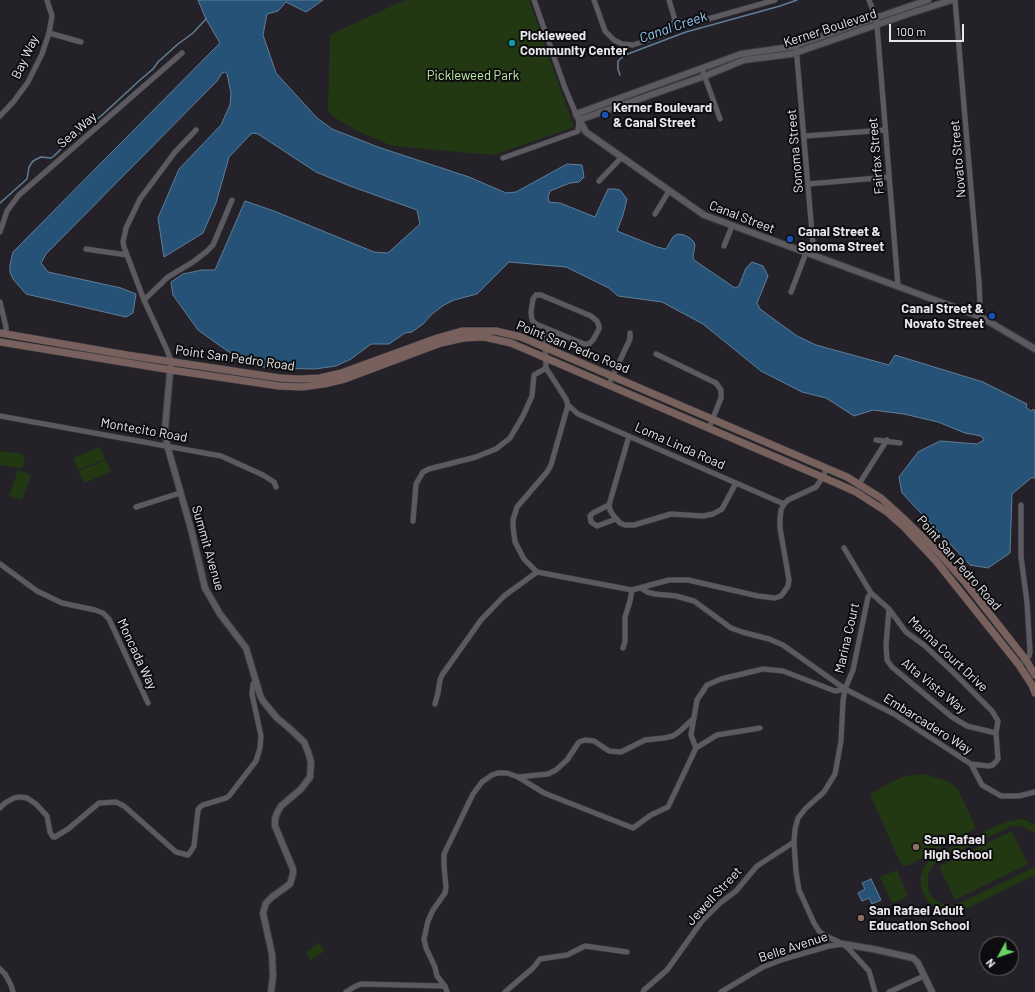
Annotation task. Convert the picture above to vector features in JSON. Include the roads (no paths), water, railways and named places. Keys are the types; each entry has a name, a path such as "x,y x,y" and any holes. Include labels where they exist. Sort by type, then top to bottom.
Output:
{"main road":[{"name":"Point San Pedro Road","path":"3,334 127,355 280,378 299,379 320,378 341,373 437,338 462,331 486,330 507,333 613,376 859,484 891,506 937,551 964,581 1026,660 1035,675"},
{"name":"Point San Pedro Road","path":"0,342 171,370 279,386 302,387 345,379 441,343 464,338 498,340 511,343 823,477 856,492 887,512 905,528 936,561 1019,665 1035,693"}],"street":[{"name":"Bay Way","path":"0,116 14,101 28,82 42,54 49,33 52,16 47,0"},
{"name":"Canal Street","path":"534,0 565,88 584,130 669,191 701,213 732,226 978,316 1035,349"},
{"path":"594,0 605,30 614,40 622,44 633,45 665,34 676,20"},
{"path":"669,0 676,20"},
{"path":"676,20 694,23 775,0"},
{"name":"Fairfax Street","path":"869,0 876,21 898,286"},
{"name":"Kerner Boulevard","path":"577,117 705,76 744,60 797,53 928,0"},
{"name":"Kerner Boulevard","path":"577,117 742,54 791,48 876,21 952,0"},
{"name":"Novato Street","path":"955,0 979,282 980,306 978,316"},
{"path":"49,33 81,42"},
{"name":"Sonoma Street","path":"796,46 814,256"},
{"name":"Sea Way","path":"0,232 7,211 19,195 182,53"},
{"path":"702,69 720,119"},
{"path":"503,158 578,131 577,117"},
{"name":"Summit Avenue","path":"196,130 175,152 140,199 133,211 123,242 144,300 171,361 165,429 167,446 191,529 205,588 220,614 246,648 263,701 277,718 304,742 311,762 310,777 302,789 281,806 276,813 275,826 293,869 293,874 290,884 266,903 263,913 272,954 273,976 271,992"},
{"path":"804,136 885,130"},
{"path":"599,181 622,157"},
{"path":"808,184 889,177"},
{"path":"655,214 669,191"},
{"path":"144,300 168,277 193,262 213,245 232,200"},
{"path":"724,246 732,226"},
{"path":"86,249 127,255"},
{"path":"791,292 806,253"},
{"path":"536,295 541,295 591,316 597,321 599,326 593,340 589,344 584,344 558,334 536,324 532,320 531,312 533,299 536,295"},
{"path":"0,302 6,327 3,334"},
{"path":"544,328 547,335 545,341 546,368 566,399 568,405 551,465 547,472 517,507 513,520 515,542 524,559 537,572 632,590 669,580 688,580 767,598 781,596 788,586 789,580 780,519 781,510 784,504 796,496 816,487 823,477 826,469"},
{"path":"609,384 630,339 630,333"},
{"path":"546,348 550,339 558,334"},
{"path":"656,354 716,383 721,390 721,398 709,428"},
{"path":"413,521 416,484 422,472 476,457 496,449 510,438 523,416 532,396 534,375 546,368"},
{"name":"Loma Linda Road","path":"568,405 578,414 784,504"},
{"name":"Montecito Road","path":"0,416 221,456 263,474 274,482 276,487"},
{"path":"629,436 609,505 610,510 616,519 625,525 634,525 671,514 703,516 713,514 722,508 736,483"},
{"path":"876,440 900,442"},
{"path":"859,484 887,440"},
{"path":"136,507 180,493"},
{"path":"609,505 593,513 590,516 591,522 597,526 616,519"},
{"path":"1019,665 1026,660 1030,652 1028,602 1021,557 1021,505"},
{"name":"Marina Court Drive","path":"844,548 871,592 889,609 906,632 924,645 949,668 992,711 998,721 996,733 998,759 993,765 988,766 971,764"},
{"name":"Moncada Way","path":"0,564 37,591 62,603 103,613 109,619 148,703"},
{"path":"435,704 442,675 481,620 504,596 537,572"},
{"path":"641,588 647,592 655,594 676,596 694,601 731,628 769,639 783,646 845,689"},
{"path":"623,648 625,642 625,618 632,590"},
{"name":"Marina Court","path":"843,944 824,935 814,923 799,890 794,842 795,829 798,818 806,808 824,792 835,774 841,741 845,689 853,670 868,597 871,592"},
{"name":"Alta Vista Way","path":"889,609 886,645 887,660 892,667 952,717 967,726 996,733"},
{"path":"696,748 691,735 697,700 707,686 721,679 764,669 783,671 835,691 845,689"},
{"path":"0,808 14,798 27,798 36,804 47,816 50,832 53,837 55,837 68,829 98,803 116,802 124,806 176,852 188,855 194,846 198,810 200,807 229,796 256,761 260,748 261,736 252,694 253,684 256,681"},
{"name":"Embarcadero Way","path":"845,689 894,714 971,764 982,785 1001,796 1019,796 1035,792"},
{"path":"518,777 542,776 556,770 567,760 579,742 585,740 594,741 609,751 621,752 646,740 672,736 693,720"},
{"path":"446,989 437,976 424,939 428,921 433,910 445,893 444,854 473,794 482,782 492,775 507,773 518,777 544,793 633,828 651,815 668,807 696,748 717,735 760,728"},
{"name":"Jewell Street","path":"643,992 667,970 702,921 720,903 736,891 757,866 794,842"},
{"path":"843,944 910,957 918,963 932,992"},
{"name":"Belle Avenue","path":"721,992 763,967 784,959 829,946 843,944 869,971 874,992"},
{"path":"505,992 533,968 540,959 567,955 586,946 627,952"},
{"path":"0,969 5,974 13,992"},
{"path":"889,992 924,976"},
{"path":"346,992 361,984 446,989"}],"water":[{"path":"198,0 323,0 306,12 286,2 278,11 267,14 263,35 276,73 317,118 332,129 378,147 469,177 506,193 516,192 567,164 582,165 584,177 579,182 570,183 550,191 548,197 549,202 560,203 595,217 608,189 620,190 627,199 617,231 657,247 666,249 673,237 677,234 684,235 694,242 694,260 735,288 739,286 746,268 752,262 763,266 768,276 757,303 760,309 797,336 816,345 889,365 895,355 983,382 1027,404 1026,407 1031,411 1033,409 1035,411 1035,478 1031,478 1012,494 1010,553 988,568 970,565 902,493 899,477 918,452 940,441 977,444 984,440 981,436 965,433 938,422 904,414 873,410 854,416 826,398 802,392 761,371 703,324 662,302 618,296 609,288 566,267 509,262 477,294 454,300 444,305 412,332 405,333 389,344 371,344 351,359 336,366 315,369 268,368 247,363 198,330 173,295 171,282 183,274 202,270 215,270 245,201 274,211 374,252 388,253 420,224 417,210 316,172 258,134 253,133 229,157 216,203 203,233 164,257 158,218 179,169 221,125 230,105 231,93 227,74 225,72 222,73 217,81 46,254 41,263 48,272 121,288 136,294 133,313 126,317 26,294 13,279 10,272 13,252 220,43 206,19"},
{"path":"871,879 881,900 872,904 869,898 862,901 858,893 865,889 862,883"}],"waterway":[{"name":"Canal Creek","path":"620,75 618,61 625,55 686,32 797,0"},
{"path":"0,203 27,179 29,167 33,161 41,157 51,158 54,156 65,145 101,116 153,69 158,62 193,33 206,19"}],"place":[{"name":"Pickleweed Community Center","path":"512,43"},
{"name":"Kerner Boulevard & Canal Street","path":"605,115"},
{"name":"Canal Street & Sonoma Street","path":"790,239"},
{"name":"Canal Street & Novato Street","path":"992,316"},
{"name":"San Rafael High School","path":"916,847"},
{"name":"San Rafael Adult Education School","path":"861,918"}],"park label":[{"name":"Pickleweed Park","path":"473,76"}]}
